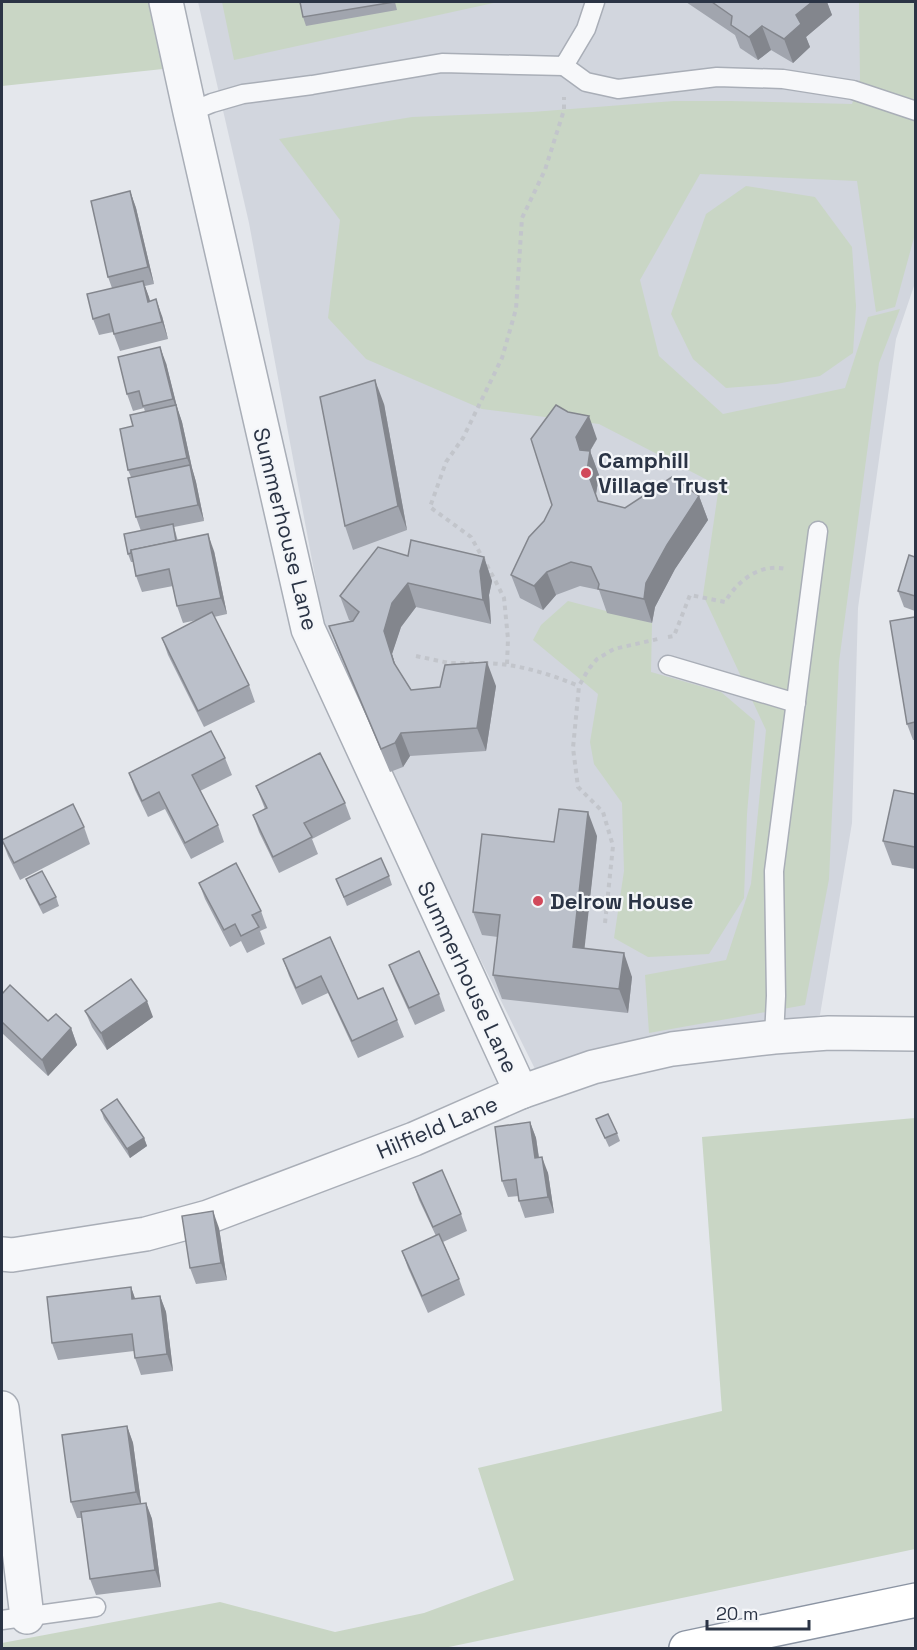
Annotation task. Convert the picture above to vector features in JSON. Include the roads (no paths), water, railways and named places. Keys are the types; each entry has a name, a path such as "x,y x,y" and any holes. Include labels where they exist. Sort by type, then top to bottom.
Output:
{"highway":[{"path":"686,1648 915,1600"}],"street":[{"name":"Summerhouse Lane","path":"166,2 189,112 308,629 521,1092"},
{"name":"Hilfield Lane","path":"2,1254 12,1255 146,1234 208,1216 414,1139 521,1092 592,1067 672,1049 774,1037 829,1033 915,1034"},
{"path":"2,1408 14,1619"}],"lane":[{"path":"564,66 586,29 595,2"},
{"path":"189,112 243,94 442,63 564,66 586,82 618,89 717,77 783,80 853,90 915,111"},
{"path":"774,1037 774,871 818,531"},
{"path":"668,665 796,703"},
{"path":"14,1619 96,1607"}],"place":[{"name":"Camphill Village Trust","path":"586,473"},
{"name":"Delrow House","path":"538,901"}]}
